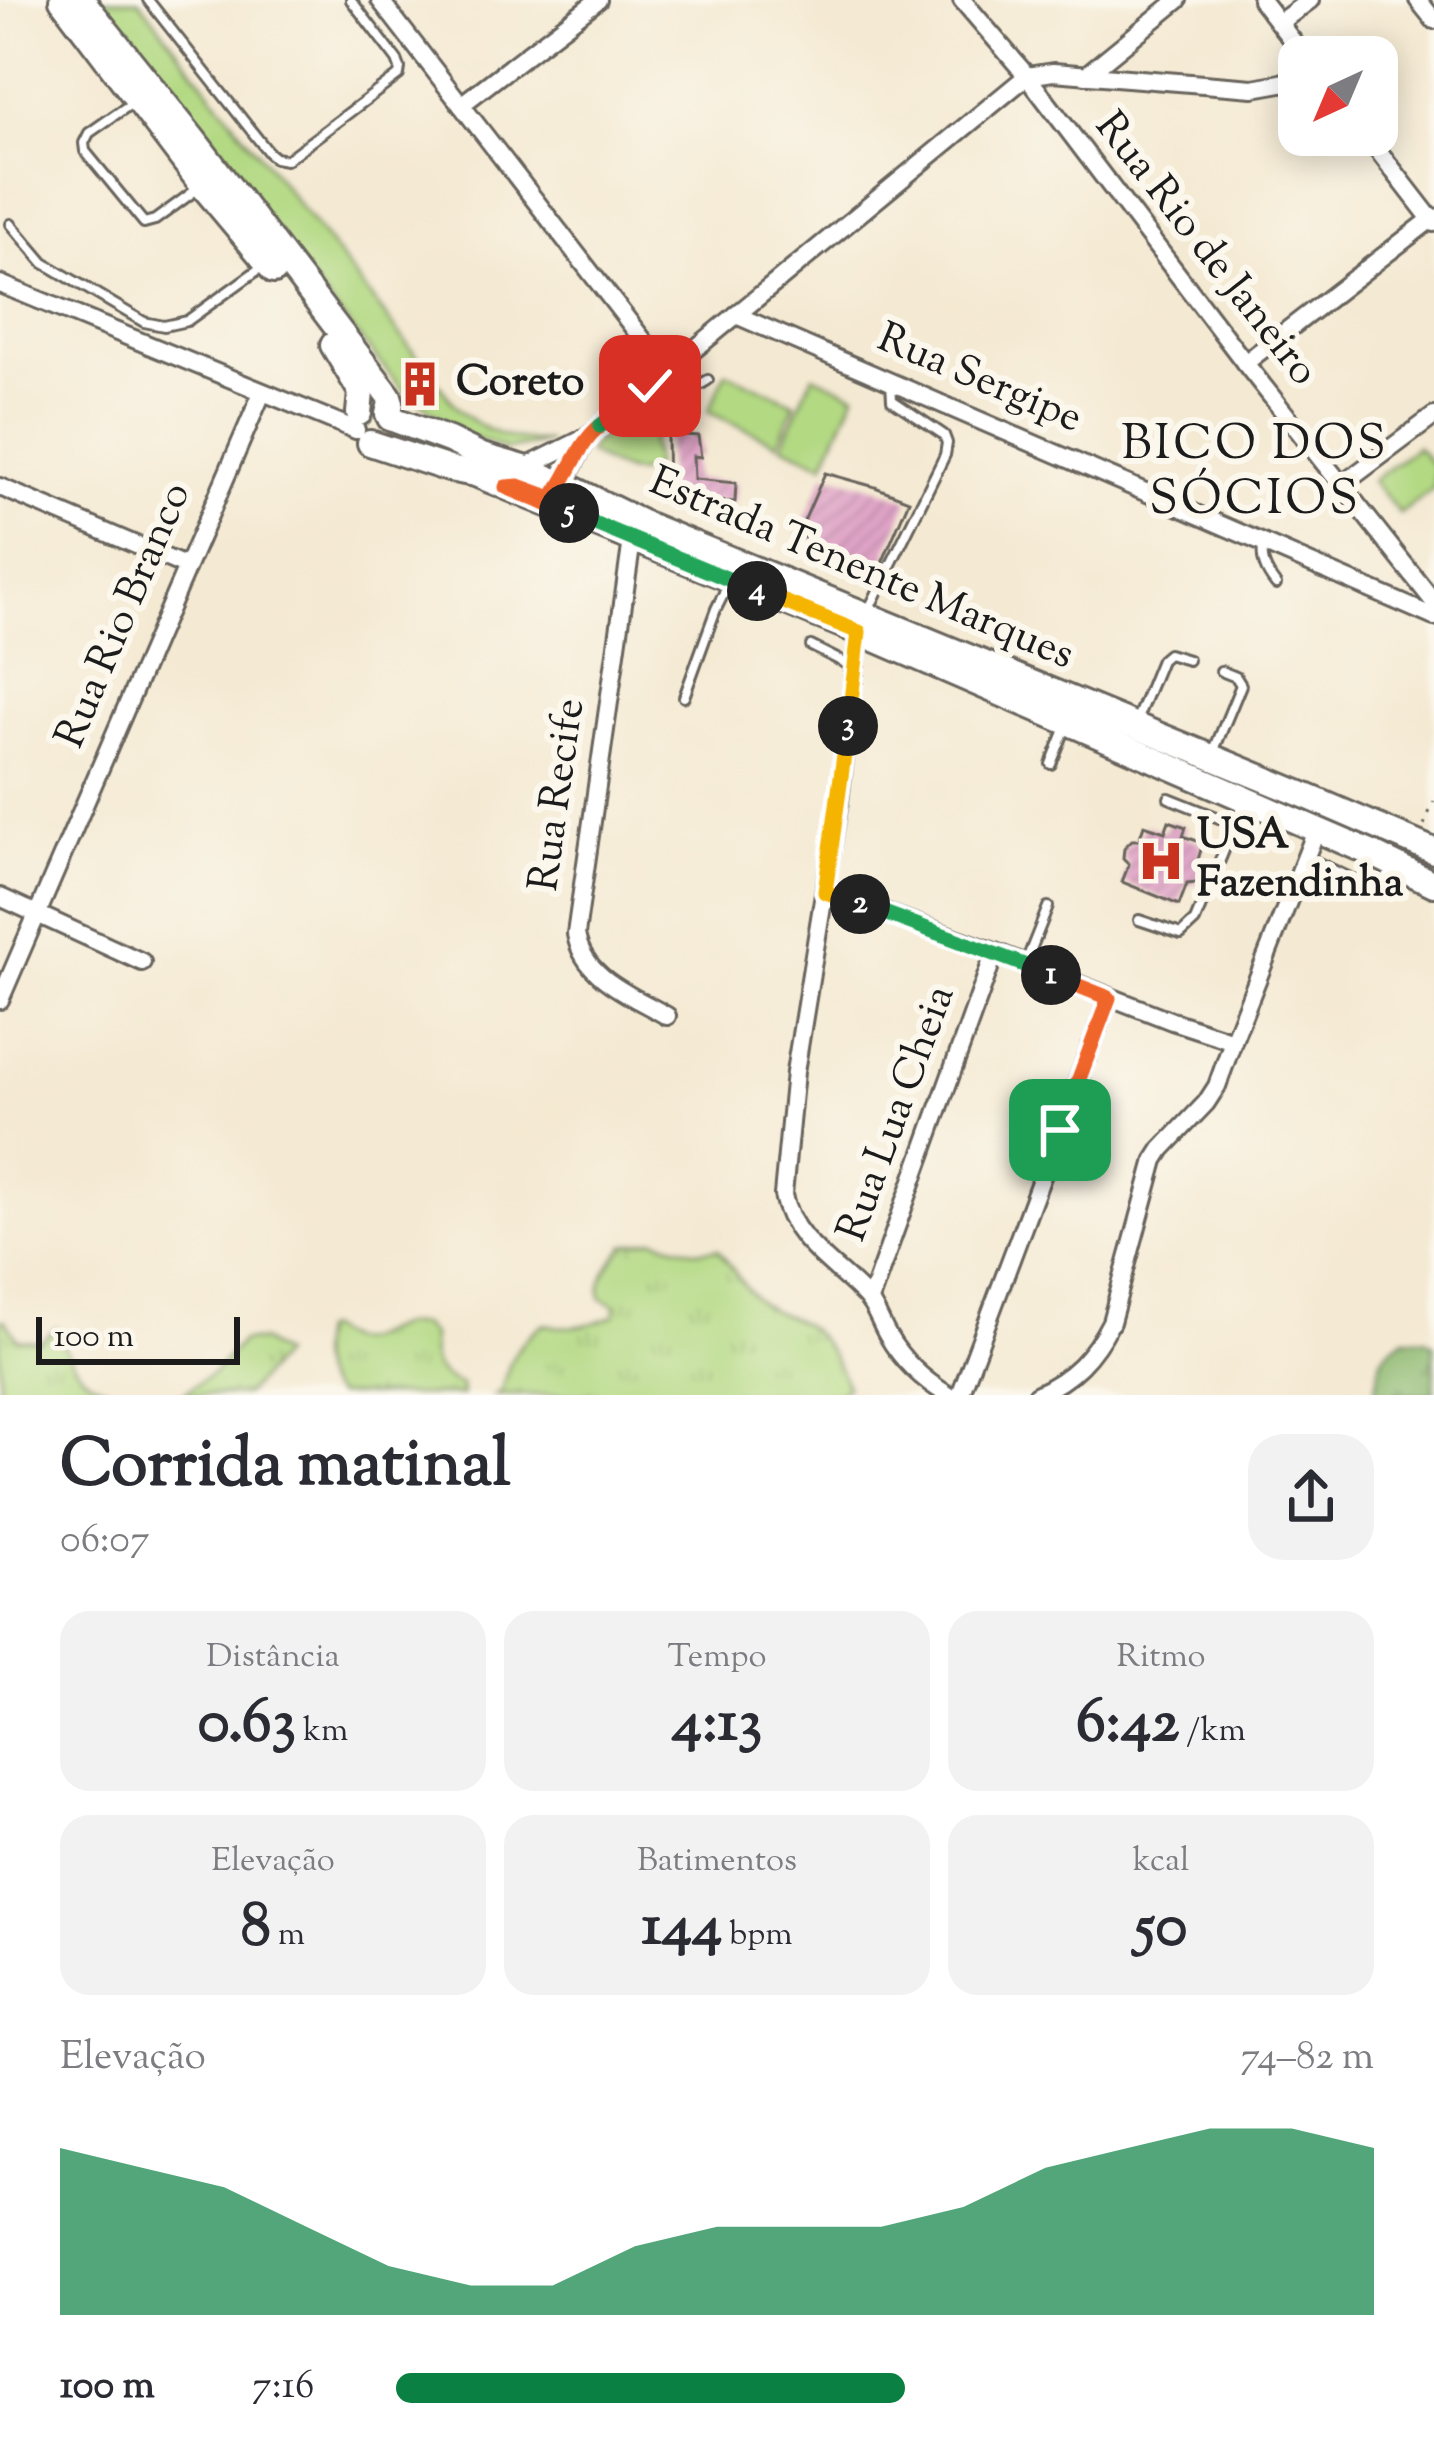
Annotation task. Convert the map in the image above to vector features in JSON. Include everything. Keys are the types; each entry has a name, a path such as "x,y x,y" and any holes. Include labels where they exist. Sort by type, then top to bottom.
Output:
{"main road":[{"path":"62,0 202,185 329,338 361,392 361,425"},
{"path":"82,0 389,396 389,416"},
{"name":"Estrada Tenente Marques","path":"515,477 475,474 361,425 370,407 376,407 482,456 632,540 1134,726 1425,847"},
{"path":"515,477 519,486 549,499 563,484"},
{"name":"Estrada Tenente Marques","path":"563,484 1067,724 1434,884"}],"street":[{"path":"380,0 667,371"},
{"path":"461,105 598,0"},
{"name":"Rua Rio de Janeiro","path":"962,0 1027,76 1245,364 1434,602"},
{"path":"1086,75 1178,0"},
{"path":"1261,0 1289,36"},
{"path":"1279,23 1310,0"},
{"path":"1418,0 1434,20"},
{"path":"515,477 589,436 1027,76 1053,72 1253,88 1278,84"},
{"path":"1245,364 1433,220 1383,156"},
{"path":"0,284 314,414 361,425"},
{"name":"Rua Sergipe","path":"736,315 1434,617"},
{"name":"Rua Rio Branco","path":"0,1000 262,393"},
{"path":"1343,484 1434,416"},
{"path":"563,484 589,436"},
{"path":"2,494 185,566"},
{"name":"Rua Recife","path":"632,540 576,934 583,958 593,970 668,1016"},
{"path":"862,623 795,1072 783,1196 785,1210 798,1231 870,1300 900,1355 948,1395"},
{"path":"1036,1395 1080,1368 1111,1322 1155,1160 1217,1086 1316,831"},
{"path":"825,892 1232,1041"},
{"path":"0,896 142,962"},
{"name":"Rua Lua Cheia","path":"870,1300 995,952"},
{"path":"960,1395 1109,998"}],"lane":[{"path":"148,0 269,153 281,160 398,75 397,60 351,0"},
{"path":"136,100 89,133 85,151 144,223 202,185"},
{"path":"11,224 44,262 144,322 164,326 187,321 267,263"},
{"path":"650,386 679,397 708,380"},
{"path":"862,623 947,442 892,400 891,382"},
{"path":"1264,542 1261,558 1276,585"},
{"path":"684,697 731,580"},
{"path":"811,646 854,668"},
{"path":"1134,726 1161,660 1168,654 1188,660"},
{"path":"1210,757 1241,685 1236,676 1221,671"},
{"path":"1051,764 1067,724"},
{"path":"1169,798 1234,824"},
{"path":"1139,920 1181,934 1188,931 1245,800"},
{"path":"1307,858 1363,884 1376,883 1401,869"},
{"path":"1025,964 1048,908"}],"path":[{"path":"1425,847 1434,801"}],"green space":[{"path":"95,0 139,0 457,408 499,434 549,442 506,450 461,433 403,390 274,236"},
{"path":"726,372 795,403 778,443 708,412"},
{"path":"813,375 855,394 824,464 782,445"},
{"path":"641,421 656,427 651,444 655,465 647,470 622,470 588,453 604,435"},
{"path":"1417,447 1434,467 1434,488 1400,514 1372,481"},
{"path":"654,1239 696,1251 717,1249 759,1302 803,1324 819,1339 847,1386 838,1395 495,1395 520,1346 543,1324 579,1326 615,1315 615,1305 601,1298 607,1270 625,1245"},
{"path":"0,1320 5,1320 18,1339 40,1341 56,1328 72,1361 89,1379 146,1395 0,1395"},
{"path":"402,1325 421,1325 431,1335 435,1366 461,1385 462,1395 335,1395 318,1366 320,1331 356,1341"},
{"path":"1405,1338 1434,1344 1434,1392 1374,1395 1384,1356"},
{"path":"242,1341 261,1341 281,1355 248,1392 181,1395 213,1373"}],"building":[{"path":"667,434 698,436 701,457 693,456 694,479 736,483 735,502 668,499"},
{"path":"825,473 909,500 879,570 798,535"},
{"name":"USA Fazendinha","path":"1169,821 1186,827 1183,836 1203,843 1197,863 1199,878 1187,884 1179,905 1122,882 1129,864 1123,858 1124,848 1139,840 1144,825 1165,832"}],"place":[{"name":"Coreto","path":"420,384"},
{"name":"USA Fazendinha","path":"1161,861"}],"district":[{"name":"BICO DOS SÓCIOS","path":"1255,474"}],"route":[{"path":"650,386 589,436 552,498 519,486 506,487 859,632 825,892 1109,998 1060,1130"}]}
